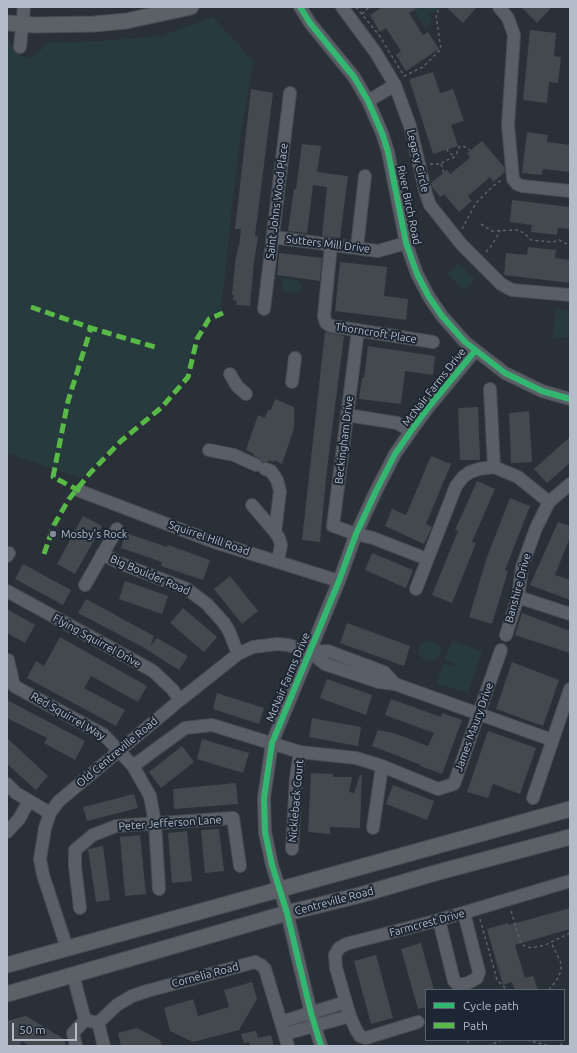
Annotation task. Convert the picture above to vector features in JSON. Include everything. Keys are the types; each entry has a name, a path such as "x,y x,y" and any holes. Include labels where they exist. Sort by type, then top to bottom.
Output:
{"main road":[{"path":"7,23 67,25 126,21 191,7"},
{"path":"7,965 570,809"},
{"name":"Centreville Road","path":"7,994 287,913 360,895 570,837"}],"street":[{"path":"20,47 24,7"},
{"name":"River Birch Road","path":"300,7 310,22 354,77 368,101 382,133 388,152 406,243 417,274 429,297 442,316 455,332 475,351 505,373 542,391 570,400"},
{"name":"Legacy Circle","path":"342,7 376,53 395,85 410,126 430,205 488,272 502,284 512,290 570,295"},
{"path":"499,7 508,18 514,35 508,125 512,177 517,184 522,186 570,191"},
{"path":"368,101 395,85"},
{"name":"Saint Johns Wood Place","path":"264,309 290,92"},
{"path":"357,247 365,176"},
{"name":"Sutters Mill Drive","path":"273,237 378,250 406,243"},
{"name":"Thorncroft Place","path":"331,245 324,316 326,323 331,326 433,342"},
{"name":"Beckingham Drive","path":"356,534 333,526 358,330"},
{"name":"McNair Farms Drive","path":"321,1046 311,1013 287,913 272,865 265,832 264,798 272,743 339,581 356,534 392,460 427,409 475,351"},
{"path":"292,382 295,358"},
{"path":"230,374 237,386 246,394"},
{"path":"490,389 494,467"},
{"path":"346,415 397,422 411,431"},
{"path":"209,450 234,455 271,471 277,480 280,491 275,532"},
{"path":"416,589 456,486 463,477 470,472 494,467 518,477 549,502"},
{"name":"Banshire Drive","path":"506,634 518,597 522,567 536,528 549,502 570,484"},
{"name":"Squirrel Hill Road","path":"80,491 214,542 339,581"},
{"path":"252,505 279,538 281,545 278,562"},
{"name":"Big Boulder Road","path":"85,586 117,529"},
{"path":"356,534 373,538 427,559"},
{"name":"Big Boulder Road","path":"102,554 122,564 187,589 207,604 224,623 229,631 238,654"},
{"name":"Flying Squirrel Drive","path":"7,591 153,671 172,689 180,700"},
{"path":"518,597 570,614"},
{"name":"Old Centreville Road","path":"67,948 41,867 42,841 45,828 50,813 59,801 180,700 238,654 253,646 277,644 288,645 310,652"},
{"name":"James Maury Drive","path":"133,766 185,728 212,725 300,752 356,758 382,766 438,789 454,784 501,650"},
{"path":"310,652 325,664 379,682 395,684 552,740"},
{"name":"Red Squirrel Way","path":"8,660 14,686 104,735 120,750 133,766 150,796 155,823 159,889"},
{"path":"533,798 570,689"},
{"name":"Nickleback Court","path":"292,849 296,778 300,752"},
{"path":"373,828 382,766"},
{"path":"7,784 16,793 50,813"},
{"path":"7,832 19,820 29,801"},
{"name":"Peter Jefferson Lane","path":"80,908 74,866 75,850 93,835 116,826 233,818 240,866"},
{"name":"Farmcrest Drive","path":"418,1022 366,1038 360,1036 350,1016 336,968 335,955 339,948 346,944 464,913 570,881"},
{"path":"439,920 454,981 458,985 476,978 479,972 464,913"},
{"name":"Cornelia Road","path":"98,1023 117,1005 132,996 255,962 262,965 266,969 286,1040 315,1026"},
{"path":"74,975 85,1020"},
{"path":"281,1022 346,1002"},
{"path":"315,1026 350,1016"},
{"path":"85,1020 98,1023 104,1046"},
{"path":"76,1046 73,1033 85,1020"}],"path":[{"path":"356,7 379,36 404,76 423,67 441,49 436,16 438,13 438,7"},
{"path":"362,14 370,7"},
{"path":"419,166 434,163 441,164 454,156 461,146 470,150"},
{"path":"447,149 448,152 454,156"},
{"path":"441,164 444,173"},
{"path":"455,235 464,227 476,203 493,186 506,177 512,177"},
{"path":"481,224 492,231 518,230 524,233 531,240 553,242 559,240 567,244 570,242"},
{"path":"486,252 500,231"},
{"path":"511,911 520,941 523,945 532,948 551,942 570,933"},
{"path":"480,919 497,980 506,989"},
{"path":"549,989 558,978 561,971 561,963 551,942"},
{"path":"488,1046 500,1041"},
{"path":"531,1041 550,1046"}],"green space":[{"path":"412,7 435,7 437,10 429,14 433,22 424,27"},
{"path":"213,17 253,61 238,153 221,310 209,316 195,336 186,375 160,405 127,431 81,478 9,454 7,456 7,35 13,48 22,56 31,57 41,50 46,43 101,41 161,36"},
{"path":"458,263 475,279 464,291 448,274"},
{"path":"282,278 298,280 302,288 295,293 282,291"},
{"path":"556,309 570,311 569,338 553,337"},
{"path":"452,640 482,651 468,693 437,683 444,663 455,667 456,664 445,659"},
{"path":"429,641 436,643 441,649 438,658 430,661 422,658 418,651 421,643"}],"building":[{"path":"382,7 419,7 409,13 423,35 428,32 439,49 406,71 396,55 401,51 386,28 380,32 370,15"},
{"path":"446,7 477,7 463,23"},
{"path":"521,7 552,7 537,23"},
{"path":"530,30 556,33 554,56 561,57 558,83 549,82 547,103 523,100"},
{"path":"433,72 440,93 453,89 464,121 451,125 458,146 433,154 410,79"},
{"path":"251,89 273,93 255,236 258,237 254,261 250,306 236,305 237,301 233,300 234,295 232,295 236,255 238,246 239,247 241,229 235,229"},
{"path":"527,132 548,135 547,142 570,145 570,172 543,169 542,175 522,173"},
{"path":"482,141 504,167 505,172 493,182 490,177 468,196 472,201 459,212 444,194 440,197 432,187 431,183 447,170 450,174 470,158 467,153"},
{"path":"302,144 321,146 317,172 348,176 340,238 322,236 327,187 313,185 307,233 288,231 294,189 296,189"},
{"path":"512,200 570,207 570,229 558,228 557,235 531,232 532,225 510,222"},
{"path":"528,247 556,250 555,258 570,260 570,283 504,275 506,253 527,255"},
{"path":"279,253 322,258 320,281 277,275"},
{"path":"340,262 387,267 384,296 408,299 406,320 335,311"},
{"path":"325,332 344,336 327,469 320,542 302,540"},
{"path":"368,346 435,356 433,375 405,371 401,404 359,399 362,378 364,378"},
{"path":"275,399 294,407 294,428 282,464 274,460 273,462 269,460 268,462 263,462 254,456 254,454 246,450 258,415 265,418 268,410 271,410"},
{"path":"478,407 480,460 460,460 458,408"},
{"path":"529,411 532,462 511,463 509,413"},
{"path":"570,437 570,463 547,483 534,469"},
{"path":"431,456 451,464 426,524 432,527 424,544 385,526 392,509 406,515"},
{"path":"477,481 495,489 472,542 476,543 452,603 432,595 458,531 455,530"},
{"path":"510,498 530,506 505,570 508,571 492,624 469,617 487,557"},
{"path":"83,516 102,526 75,574 57,564"},
{"path":"558,522 570,526 570,537 555,575 570,580 570,600 530,585"},
{"path":"126,533 167,547 168,545 210,560 203,580 161,566 162,562 121,548"},
{"path":"372,553 413,570 406,588 365,570"},
{"path":"23,564 71,590 63,605 15,579"},
{"path":"230,576 258,611 242,624 214,589"},
{"path":"125,581 168,596 162,614 119,599"},
{"path":"86,599 154,636 150,646 157,638 188,656 179,670 141,646 78,613"},
{"path":"183,608 217,637 204,652 170,623"},
{"path":"7,609 35,625 25,643 7,633"},
{"path":"522,613 570,631 570,653 515,635"},
{"path":"347,623 410,646 404,666 340,643"},
{"path":"60,637 147,686 138,702 91,676 84,688 125,710 116,726 27,678 36,661 44,666"},
{"path":"512,662 559,680 543,726 496,709"},
{"path":"327,679 372,695 366,715 320,698"},
{"path":"217,693 264,708 259,724 213,709"},
{"path":"391,699 441,717 442,713 462,720 442,774 372,746 378,730 394,733 428,746 434,733 385,715"},
{"path":"9,701 85,741 75,760 44,743 47,738 7,718 7,705"},
{"path":"312,718 361,727 358,746 309,737"},
{"path":"488,731 536,748 520,794 493,784 488,798 467,792"},
{"path":"7,738 48,776 36,790 7,764"},
{"path":"202,739 249,753 243,773 197,759"},
{"path":"182,746 194,762 161,788 149,772"},
{"path":"311,773 333,774 333,777 352,777 349,792 354,793 360,775 362,775 360,828 330,827 330,834 308,832"},
{"path":"236,783 238,804 174,809 173,789"},
{"path":"393,785 434,801 427,820 386,804"},
{"path":"134,794 138,808 87,821 83,807"},
{"path":"219,829 224,871 205,873 201,830"},
{"path":"187,831 192,881 172,883 168,833"},
{"path":"140,835 146,894 125,896 120,837"},
{"path":"103,846 110,900 96,902 88,849"},
{"path":"570,908 570,929 515,945 525,978 533,976 538,989 515,989 512,982 503,985 487,929 508,923 509,925"},
{"path":"421,943 434,989 425,989 425,1007 418,1009 401,949"},
{"path":"376,955 393,1018 371,1024 354,961"},
{"path":"252,982 257,999 239,1030 193,1042 170,1031 164,1008 193,999 198,1016 229,1007 224,990"},
{"path":"26,1016 64,1039 66,1046 30,1046 22,1041 19,1046 7,1046 7,1021"},
{"path":"137,1028 160,1040 162,1046 121,1046 118,1033"},
{"path":"256,1031 258,1038 271,1035 274,1046 250,1046 249,1042 244,1043 241,1034"}],"marked path":[{"path":"31,307 91,328 155,347"},
{"path":"44,554 54,525 69,499 91,472 121,441 162,407 188,377 197,339 209,319 223,313"},
{"path":"80,491 53,477 68,401 91,328"}],"cycle path":[{"path":"300,7 310,23 354,77 368,101 382,133 388,152 406,243 417,274 429,297 442,316 465,342 505,373 542,391 570,399"},
{"path":"321,1046 311,1013 287,913 272,865 265,832 264,798 272,743 339,581 356,534 395,454 427,409 475,351"}],"place":[{"name":"Mosby's Rock","path":"53,534"}]}
